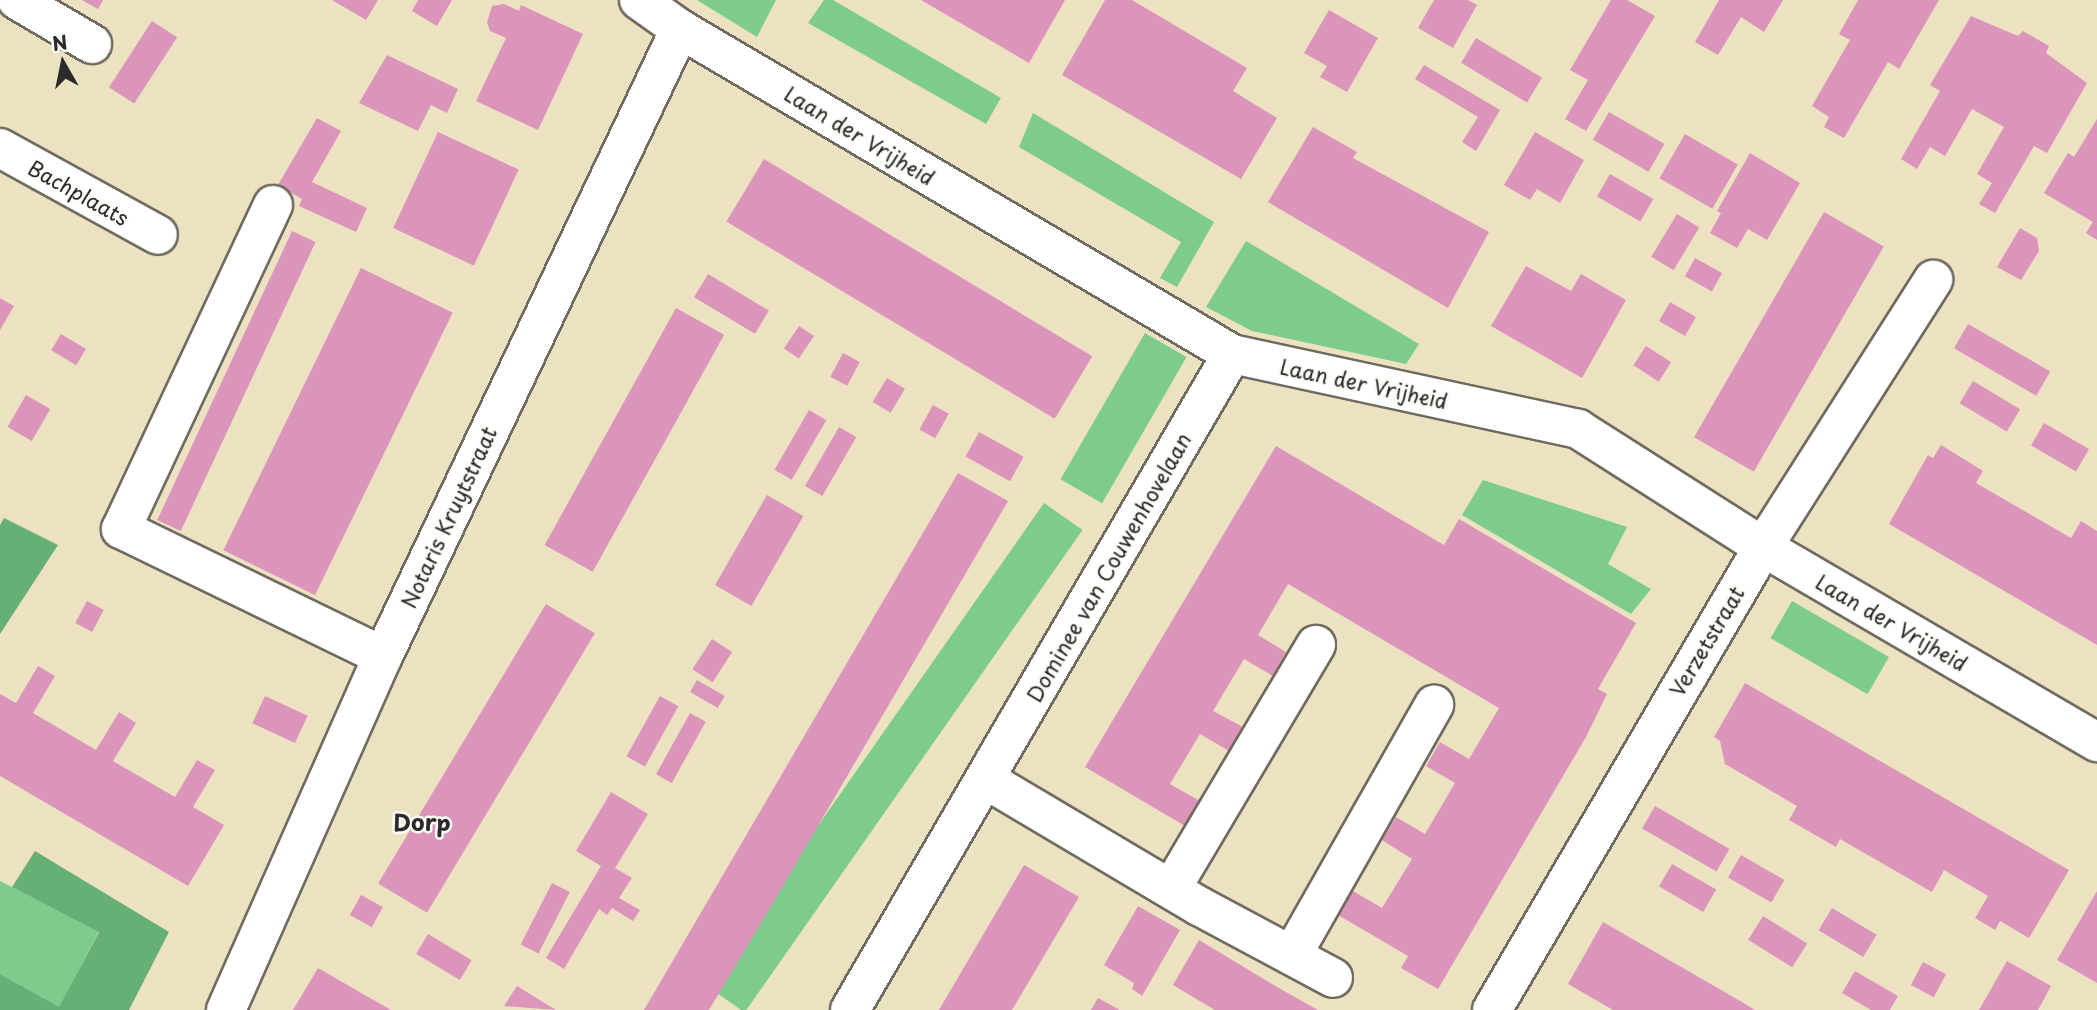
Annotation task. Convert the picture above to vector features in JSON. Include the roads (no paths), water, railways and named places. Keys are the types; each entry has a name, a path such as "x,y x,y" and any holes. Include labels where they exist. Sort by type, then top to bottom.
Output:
{"street":[{"path":"16,0 92,44"},
{"name":"Laan der Vrijheid","path":"639,0 680,29 1232,354 1578,429 1763,547 2097,742"},
{"name":"Notaris Kruytstraat","path":"226,1010 383,656 680,29"},
{"name":"Bachplaats","path":"0,148 158,236"},
{"path":"273,205 121,529 383,656"},
{"name":"Verzetstraat","path":"1492,1010 1763,547 1933,280"},
{"name":"Dominee van Couwenhovelaan","path":"850,1010 1232,354"},
{"path":"1171,889 1316,645"},
{"path":"1292,956 1434,705"},
{"path":"985,779 1171,889 1333,978"}],"district":[{"name":"Dorp","path":"422,822"}]}
